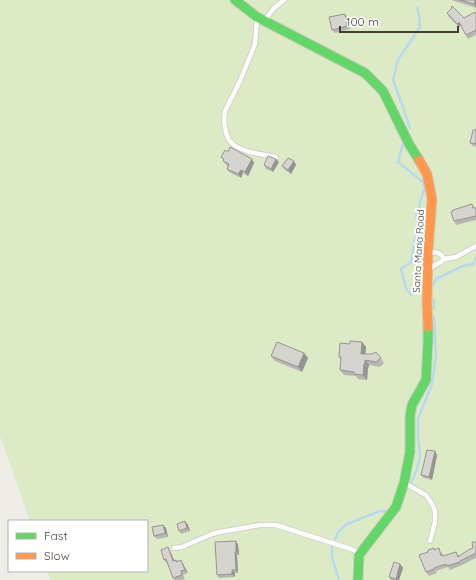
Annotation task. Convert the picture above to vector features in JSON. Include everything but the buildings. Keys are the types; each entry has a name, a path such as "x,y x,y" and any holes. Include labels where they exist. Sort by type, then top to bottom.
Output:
{"street":[{"name":"Santa Maria Road","path":"235,0 260,19 365,73 383,91 409,144 427,174 432,198 428,252 428,341 426,380 412,405 410,416 410,452 405,484 396,507 360,553"},
{"path":"358,580 360,553"}],"lane":[{"path":"276,157 249,152 235,146 226,133 224,120 225,111 256,44 260,19 284,0"},
{"path":"428,268 444,259 456,257 476,246"},
{"path":"428,252 435,252 441,255 444,259"},
{"path":"405,484 426,495 432,504 435,511 435,522 430,541"},
{"path":"174,548 187,545 212,534 260,525 276,526 360,553"}],"green space":[{"path":"0,0 476,0 476,580 50,580 47,572 148,572 148,520 30,520 0,436"}],"waterway":[{"path":"410,128 393,80 398,60 420,27 417,8"},
{"path":"403,144 398,162 423,182 423,185"},
{"path":"411,295 406,288 401,269 411,262 414,243 420,223 416,217 424,189"},
{"path":"433,285 436,279 463,266 473,264 476,258"},
{"path":"433,300 434,308"},
{"path":"410,486 420,457 418,419 432,384 436,356 434,317"},
{"path":"335,539 339,531 347,524 380,511 385,511"},
{"path":"332,546 332,557 339,580"}],"traffic: fast":[{"path":"235,0 257,17 365,73 383,91 409,144 419,160"},
{"path":"358,580 359,555 396,507 404,483 410,452 410,416 412,405 426,380 428,327"}],"traffic: slow":[{"path":"419,160 427,174 432,199 428,252 428,327"}]}
